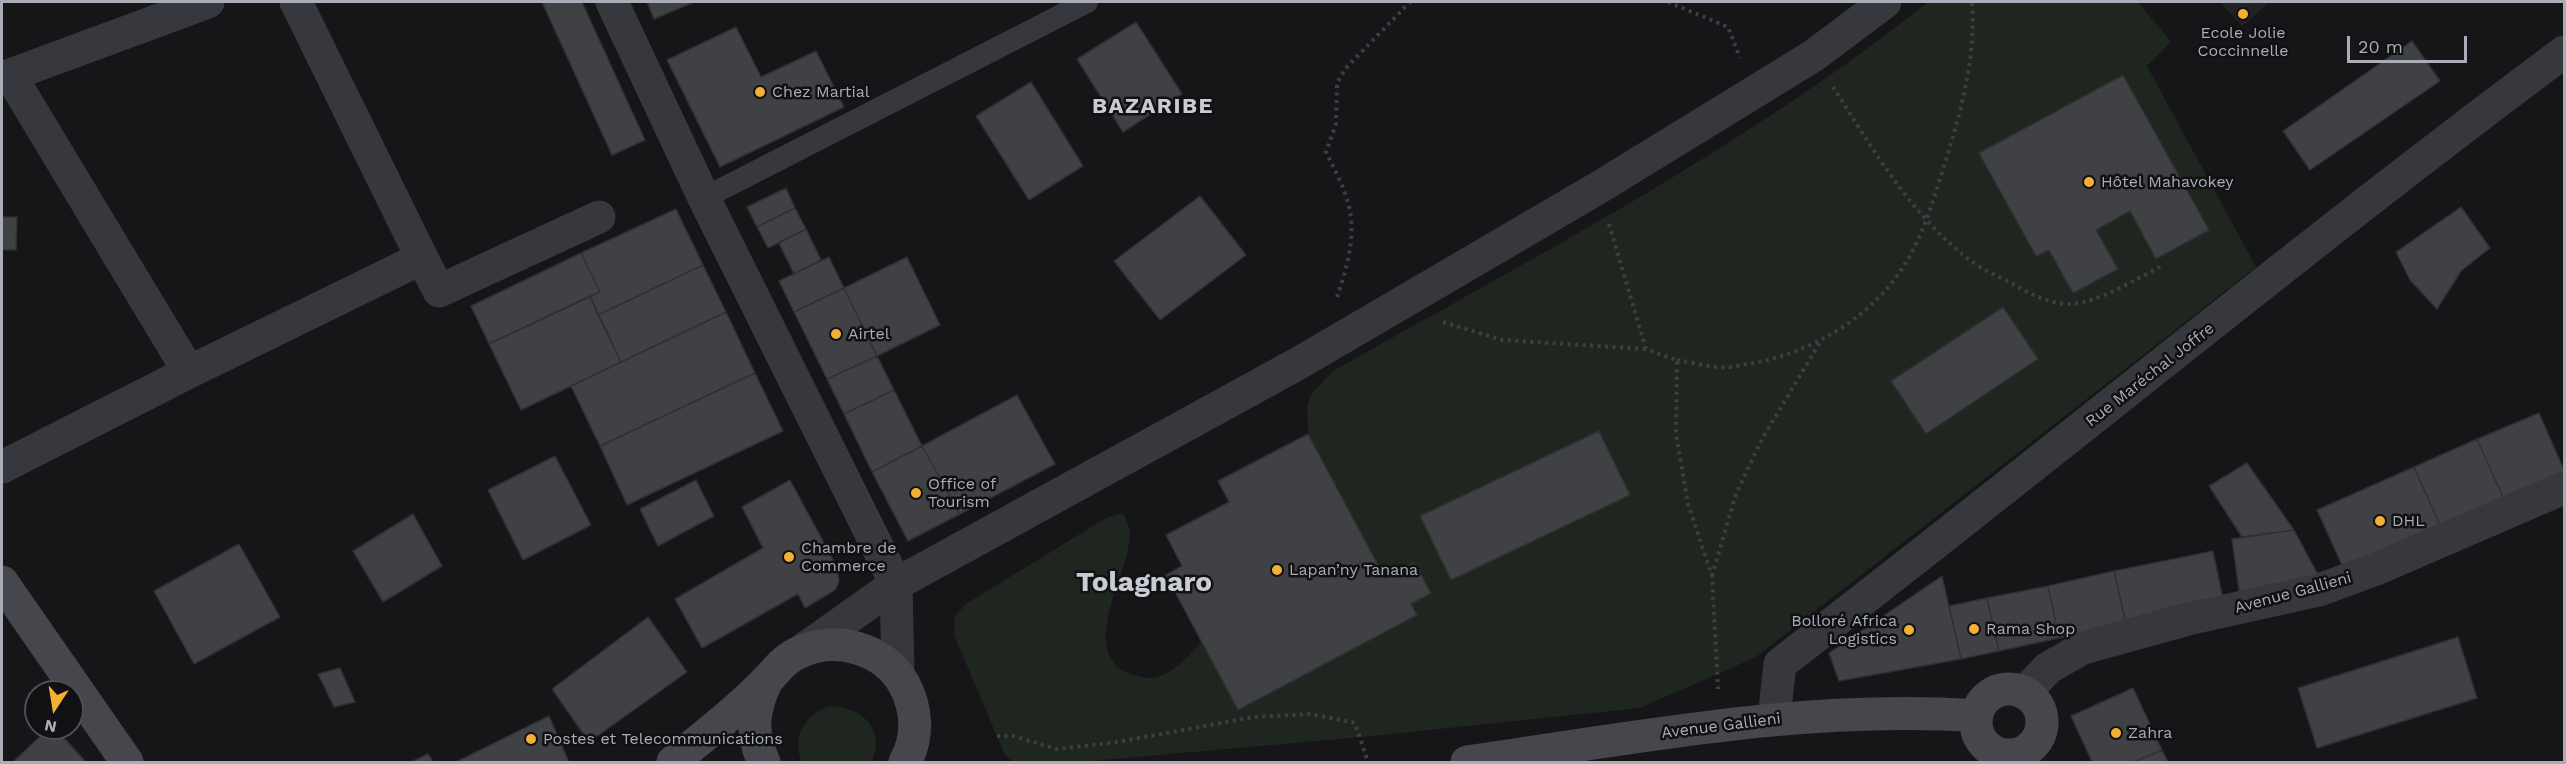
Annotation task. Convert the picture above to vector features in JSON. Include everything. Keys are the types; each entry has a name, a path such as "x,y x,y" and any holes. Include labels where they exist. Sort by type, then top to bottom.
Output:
{"main road":[{"path":"2,582 127,762"},
{"path":"673,762 766,682 781,664 800,652 826,644 853,646 878,657 898,674 912,698 916,725 914,759"},
{"path":"764,762 757,749 754,726 757,703 766,682"},
{"path":"2014,689 2024,693 2032,698 2042,715 2041,752 2027,750 2006,755 1996,752 1986,746 1980,737 1976,726 1977,716 1986,698 1995,693 2014,689"},
{"name":"Avenue Gallieni","path":"1467,762 1774,718 1916,712 1977,716"}],"street":[{"path":"189,372 4,74 208,2"},
{"path":"296,2 439,291 599,217"},
{"path":"612,2 704,198 896,584 898,674"},
{"path":"800,652 896,584 1299,363 1598,188 1813,56 1885,2"},
{"name":"Rue Maréchal Joffre","path":"1774,718 1780,664 1970,518 2456,133 2565,52"},
{"path":"2,467 422,258"},
{"name":"Avenue Gallieni","path":"2024,693 2048,668 2083,648 2188,619 2319,590 2376,569 2565,488"}],"lane":[{"path":"704,198 1087,2"}],"path":[{"path":"1334,306 1347,268 1351,219 1341,182 1326,152 1336,124 1337,83 1346,68 1410,2"},
{"path":"1668,2 1728,27 1739,57 1762,87"},
{"path":"1401,304 1428,318 1502,340 1646,349 1677,360 1723,368 1766,361 1821,341 1866,311 1905,265 1927,221 1957,122 1969,72 1974,30 1972,2"},
{"path":"1813,56 1904,194 1927,221 1972,262 2052,303 2072,304 2096,298 2162,266"},
{"path":"1598,188 1646,349"},
{"path":"1712,576 1736,494 1762,439 1821,341"},
{"path":"1677,360 1676,434 1688,504 1712,576 1720,725"},
{"path":"997,736 1013,736 1057,749 1118,742 1253,717 1311,714 1356,723 1368,762"}],"shaded area":[{"path":"1928,2 2138,2 2171,42 2147,66 2256,267 1756,657 1640,708 1362,737 1080,762 1014,762 1005,755 954,635 955,616 966,604 1106,518 1123,513 1130,531 1129,547 1107,624 1106,642 1111,658 1127,673 1141,677 1158,677 1175,668 1202,641 1239,709 1417,615 1411,604 1431,593 1414,562 1385,578 1308,434 1307,406 1312,393 1333,371 1562,242 1713,153 1858,55"},
{"name":"Ecole Jolie Coccinnelle","path":"2220,2 2270,2 2242,26"},
{"path":"829,706 852,710 868,722 876,739 872,762 802,762 798,744 802,728 813,715"}],"building":[{"path":"542,2 582,2 645,140 612,155"},
{"path":"647,2 694,2 654,19"},
{"path":"1136,22 1182,94 1123,132 1077,59"},
{"name":"Chez Martial","path":"736,27 761,77 816,51 844,107 720,167 667,60"},
{"path":"2412,41 2440,81 2310,170 2283,131"},
{"name":"Hôtel Mahavokey","path":"2123,75 2209,230 2156,259 2130,211 2096,230 2118,269 2073,293 2049,250 2036,256 1979,153"},
{"path":"1031,82 1083,166 1029,200 976,116"},
{"path":"786,188 795,208 757,227 747,207"},
{"path":"1200,196 1246,255 1160,320 1114,261"},
{"path":"2461,207 2490,248 2461,271 2437,309 2410,280 2396,252"},
{"path":"795,208 806,229 768,248 757,227"},
{"path":"676,209 703,265 598,315 590,296 600,292 581,253"},
{"path":"2,217 17,217 16,250 2,250"},
{"path":"806,229 821,260 794,274 779,243"},
{"path":"581,253 600,292 489,344 471,306"},
{"path":"829,257 844,288 794,312 779,281"},
{"path":"907,257 940,325 877,356 844,288"},
{"path":"703,265 726,312 621,362 598,315"},
{"name":"Airtel","path":"844,288 877,356 827,379 794,312"},
{"path":"590,296 621,362 521,410 489,344"},
{"path":"2003,307 2038,359 1926,434 1891,381"},
{"path":"726,312 755,373 600,446 571,386"},
{"path":"877,356 894,390 844,414 827,379"},
{"path":"755,373 783,431 627,505 600,446"},
{"path":"894,390 922,446 872,472 844,414"},
{"path":"1017,395 1055,464 960,514 922,446"},
{"path":"2539,413 2564,470 2564,479 2506,504 2477,439"},
{"path":"1599,431 1630,495 1451,580 1420,516"},
{"name":"Lapan’ny Tanana","path":"1308,434 1385,578 1414,562 1431,593 1411,604 1417,615 1238,710 1166,575 1182,566 1166,535 1229,502 1218,481"},
{"path":"2477,439 2506,504 2443,532 2414,467"},
{"name":"Office of Tourism","path":"922,446 960,514 908,541 872,472"},
{"path":"555,456 591,525 523,560 488,490"},
{"path":"2247,463 2294,530 2242,537 2209,486"},
{"name":"DHL","path":"2414,467 2443,532 2346,574 2317,510"},
{"path":"696,480 714,516 658,546 640,509"},
{"name":"Chambre de Commerce","path":"790,480 837,567 839,582 835,590 805,608 798,594 702,648 675,599 763,548 742,507"},
{"path":"413,514 442,566 383,602 353,551"},
{"path":"2294,530 2323,584 2240,598 2232,539"},
{"path":"239,544 280,617 194,664 154,591"},
{"path":"2213,551 2224,604 2126,624 2114,571"},
{"path":"2114,571 2126,624 2059,638 2048,586"},
{"name":"Bolloré Africa Logistics","path":"1942,576 1961,659 1839,681 1829,653"},
{"path":"2048,586 2059,638 1999,651 1987,598"},
{"name":"Rama Shop","path":"1987,598 1999,651 1961,659 1949,606"},
{"path":"648,617 687,672 589,742 552,689"},
{"path":"2458,637 2477,698 2317,748 2298,688"},
{"path":"340,668 355,702 334,707 318,674"},
{"name":"Zahra","path":"2133,688 2162,750 2134,762 2092,762 2071,716"},
{"name":"Postes et Telecommunications","path":"549,716 569,762 456,762"},
{"path":"36,740 66,740 86,762 13,762"},
{"path":"2162,750 2168,762 2134,762"},
{"path":"428,754 433,762 411,762"}],"place":[{"name":"Ecole Jolie Coccinnelle","path":"2243,14"},
{"name":"Chez Martial","path":"760,92"},
{"name":"Hôtel Mahavokey","path":"2089,182"},
{"name":"Airtel","path":"836,334"},
{"name":"Office of Tourism","path":"916,493"},
{"name":"DHL","path":"2380,521"},
{"name":"Chambre de Commerce","path":"789,557"},
{"name":"Lapan’ny Tanana","path":"1277,570"},
{"name":"Rama Shop","path":"1974,629"},
{"name":"Bolloré Africa Logistics","path":"1909,630"},
{"name":"Zahra","path":"2116,733"},
{"name":"Postes et Telecommunications","path":"531,739"}],"district":[{"name":"BAZARIBE","path":"1153,107"},
{"name":"Tolagnaro","path":"1144,583"}]}
